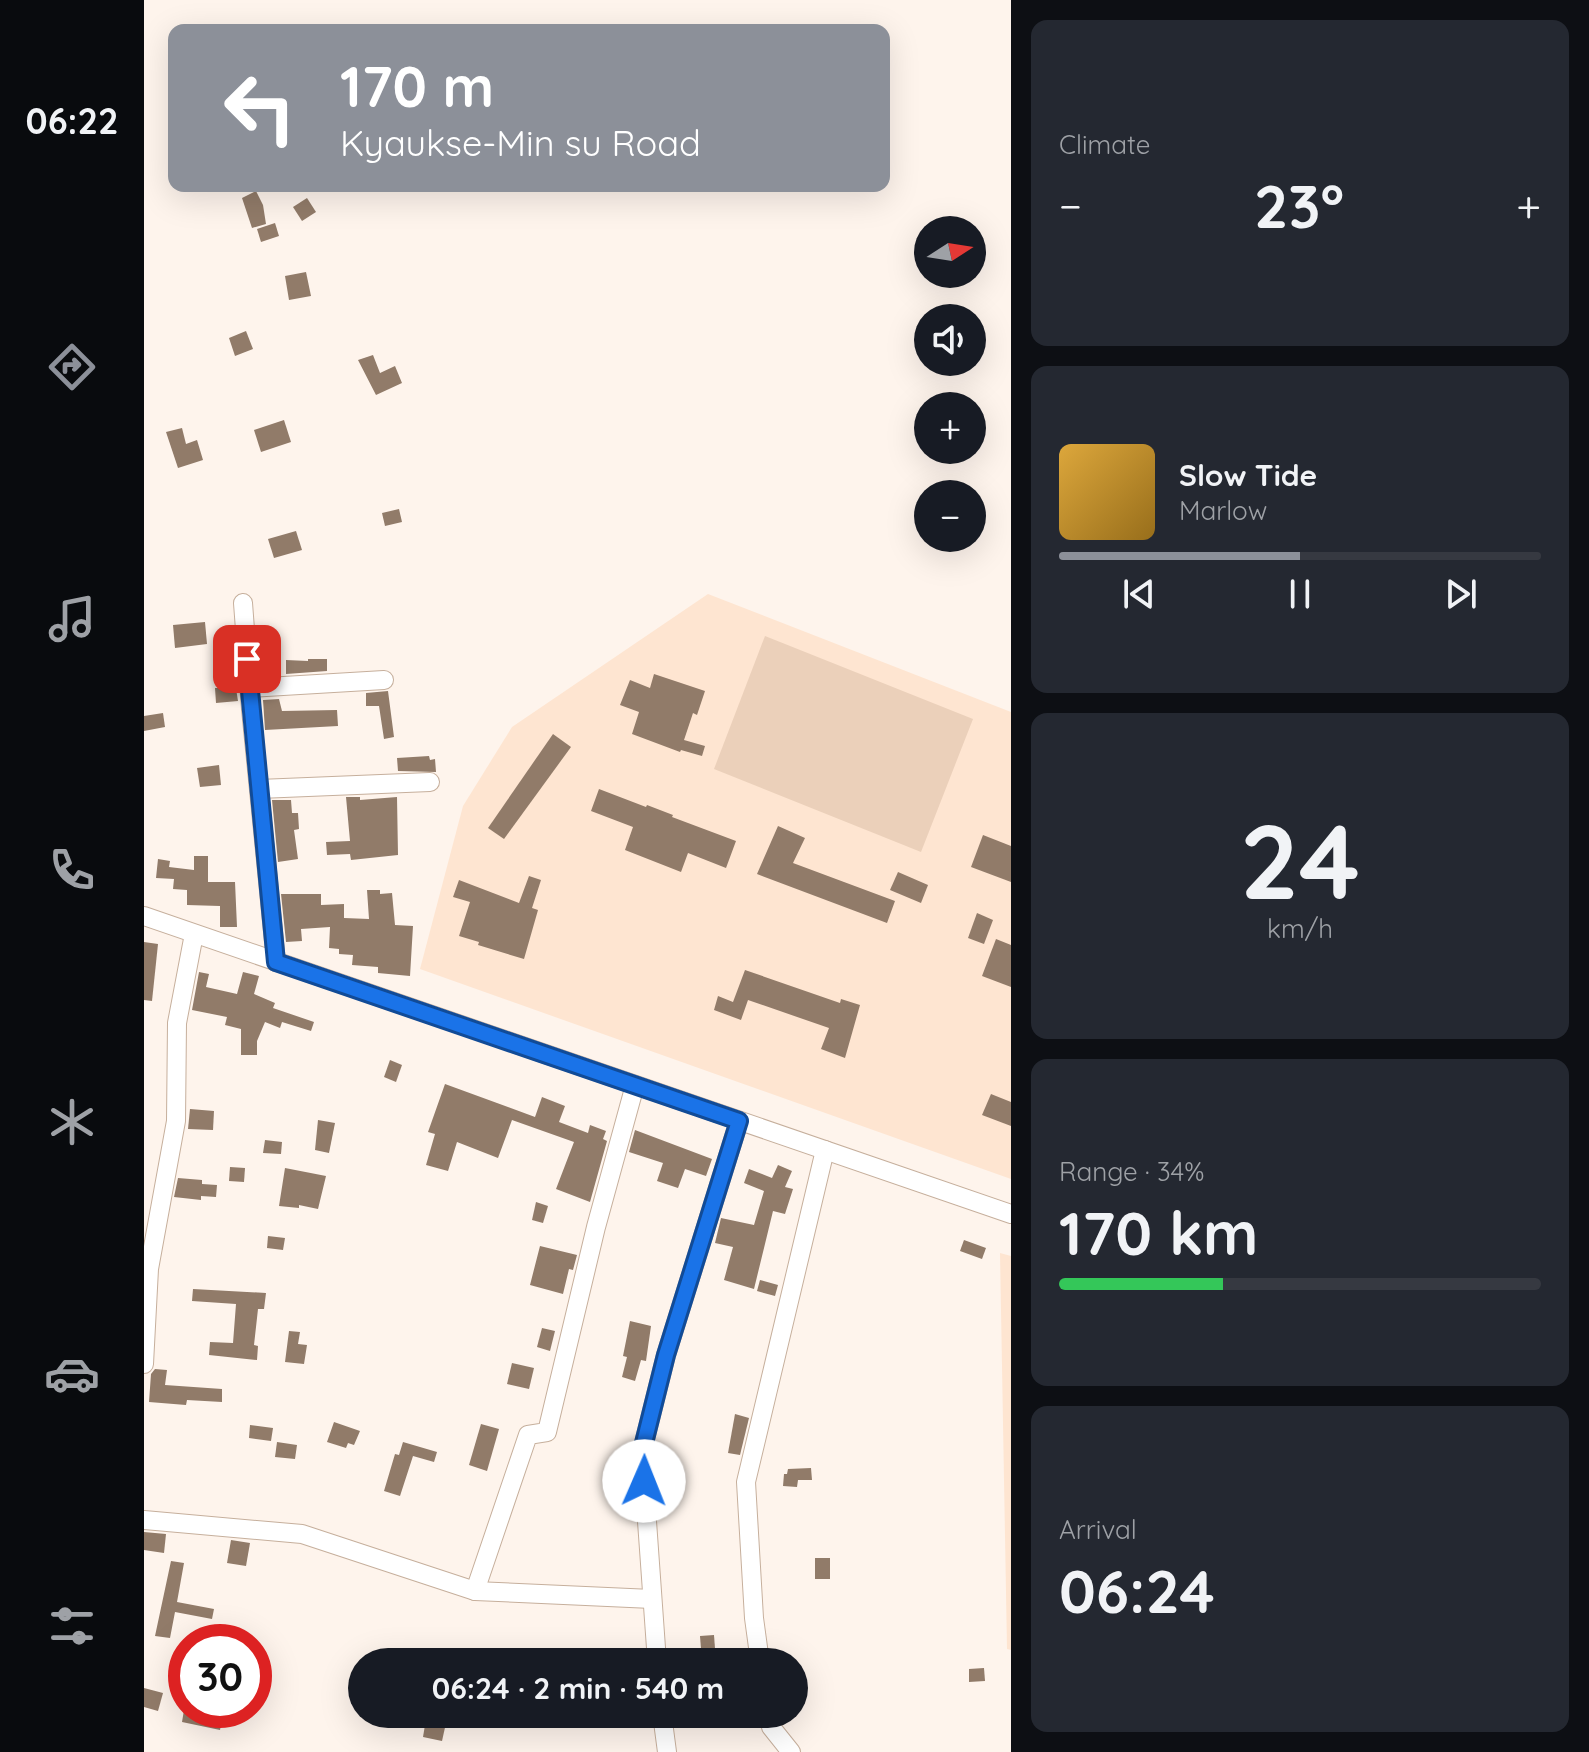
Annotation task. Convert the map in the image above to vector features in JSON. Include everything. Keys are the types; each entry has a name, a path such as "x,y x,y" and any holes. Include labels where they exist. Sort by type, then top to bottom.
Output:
{"street":[{"path":"243,603 276,962"},
{"path":"249,688 384,680"},
{"path":"259,789 430,782"},
{"path":"144,916 1011,1214"},
{"path":"144,1364 149,1269 176,1121 177,1023 194,934"},
{"path":"475,1591 528,1435 547,1432 596,1227 635,1085"},
{"path":"656,1648 642,1451 666,1355 739,1121"},
{"path":"758,1648 746,1482 825,1150"},
{"path":"144,1520 302,1534 475,1591 652,1599"},
{"path":"664,1728 667,1752"},
{"path":"772,1728 791,1752"}],"shaded area":[{"path":"708,594 1011,712 1011,1179 420,969 463,806 512,727"},
{"path":"765,636 973,719 921,852 714,769"},
{"path":"1000,1253 1011,1256 1011,1650 1007,1649"}],"building":[{"path":"256,192 263,205 266,224 252,228 242,198"},
{"path":"307,198 316,212 302,221 293,207"},
{"path":"275,223 279,236 261,242 257,229"},
{"path":"306,272 311,296 289,300 285,276"},
{"path":"246,331 253,349 235,356 229,338"},
{"path":"373,355 380,373 395,366 402,383 376,395 358,360"},
{"path":"284,420 291,442 261,452 254,430"},
{"path":"182,428 186,444 197,440 203,460 178,468 166,432"},
{"path":"399,509 402,522 385,526 382,513"},
{"path":"296,531 302,550 274,558 268,539"},
{"path":"205,622 207,644 175,648 173,625"},
{"path":"327,659 327,671 286,674 286,660"},
{"path":"232,663 238,701 216,703 215,688 222,688 219,664"},
{"path":"654,674 705,691 684,740 705,746 702,756 680,752 632,734 639,712 620,705 630,680 650,688"},
{"path":"388,691 394,737 384,739 379,706 366,706 366,693"},
{"path":"279,699 282,711 337,710 338,726 265,730 263,700"},
{"path":"163,713 165,727 144,731 144,716"},
{"path":"553,734 571,747 504,839 488,828"},
{"path":"429,756 430,760 435,759 436,772 398,771 397,758"},
{"path":"219,765 221,785 200,787 197,768"},
{"path":"599,789 736,841 726,868 688,853 681,872 625,850 633,827 591,811"},
{"path":"346,797 360,797 360,800 397,797 398,855 351,860 350,854 327,855 326,842 350,841"},
{"path":"272,800 291,800 292,813 298,813 299,829 294,830 298,859 278,862"},
{"path":"778,826 805,838 793,863 895,901 887,923 757,874"},
{"path":"983,835 1011,846 1011,882 971,867"},
{"path":"194,856 208,856 208,882 235,882 237,927 220,927 220,906 187,905 187,890 173,889 174,879 156,878 158,859 170,861 169,867 194,870"},
{"path":"898,872 928,885 921,903 890,890"},
{"path":"529,876 541,880 532,908 538,910 524,959 459,936 470,902 453,897 459,880 519,903"},
{"path":"367,890 380,890 380,894 392,893 395,925 413,926 410,976 378,973 378,967 352,965 353,955 339,954 339,949 329,948 330,927 301,929 302,941 286,942 281,894 321,894 321,905 344,904 344,918 369,919"},
{"path":"977,913 993,920 984,944 968,938"},
{"path":"996,939 1011,945 1011,987 982,976"},
{"path":"144,942 158,944 152,1001 144,1000"},
{"path":"745,970 840,1003 841,999 860,1005 845,1058 821,1049 829,1028 748,1000 741,1020 714,1010 718,996 733,1002"},
{"path":"199,972 209,974 206,987 237,994 243,972 259,976 254,994 275,1003 273,1008 314,1022 311,1031 282,1022 280,1028 265,1022 257,1041 257,1055 241,1055 241,1029 225,1025 227,1017 192,1010"},
{"path":"390,1060 402,1065 396,1082 384,1077"},
{"path":"445,1084 535,1117 542,1097 565,1106 559,1122 588,1133 590,1125 606,1131 603,1139 607,1141 590,1202 556,1189 574,1142 512,1120 498,1158 457,1142 448,1171 426,1165 435,1134 428,1132"},
{"path":"991,1094 1011,1102 1011,1126 982,1115"},
{"path":"190,1109 214,1111 213,1130 188,1129"},
{"path":"318,1120 335,1123 329,1153 315,1150"},
{"path":"635,1130 712,1159 706,1176 685,1169 678,1188 657,1181 663,1163 629,1152"},
{"path":"265,1140 282,1142 281,1154 263,1153"},
{"path":"778,1165 792,1171 785,1187 793,1189 785,1214 773,1211 754,1289 724,1280 733,1247 715,1243 721,1218 754,1225 764,1191 744,1183 749,1169 772,1178"},
{"path":"230,1167 245,1168 244,1182 229,1181"},
{"path":"285,1168 326,1176 318,1209 299,1205 299,1208 279,1206"},
{"path":"178,1178 217,1185 216,1197 201,1196 201,1200 174,1197"},
{"path":"536,1202 548,1206 543,1223 532,1220"},
{"path":"268,1236 285,1238 283,1250 267,1248"},
{"path":"964,1240 986,1248 982,1259 960,1251"},
{"path":"540,1246 577,1255 573,1270 569,1269 563,1294 530,1285"},
{"path":"760,1280 778,1285 775,1296 757,1291"},
{"path":"193,1289 266,1293 264,1309 258,1309 254,1345 258,1346 257,1360 209,1355 210,1342 233,1343 236,1304 192,1301"},
{"path":"630,1321 651,1326 646,1361 641,1360 635,1381 622,1377"},
{"path":"542,1328 555,1331 550,1351 537,1347"},
{"path":"289,1331 300,1332 298,1344 307,1345 304,1364 285,1362"},
{"path":"512,1363 534,1368 529,1389 507,1384"},
{"path":"155,1369 167,1370 165,1385 222,1389 222,1402 187,1400 186,1405 149,1402 151,1374"},
{"path":"735,1414 749,1418 740,1455 728,1453"},
{"path":"334,1422 360,1431 354,1445 348,1443 346,1448 327,1442"},
{"path":"481,1424 499,1429 487,1471 469,1465"},
{"path":"250,1425 273,1428 271,1441 249,1438"},
{"path":"277,1442 297,1445 295,1459 275,1457"},
{"path":"403,1442 437,1452 434,1462 413,1456 400,1496 384,1491 395,1454 399,1455"},
{"path":"811,1468 812,1480 798,1480 797,1487 783,1486 784,1474 788,1469"},
{"path":"144,1532 166,1534 164,1553 144,1550"},
{"path":"231,1540 250,1543 246,1566 227,1563"},
{"path":"815,1558 830,1558 830,1579 815,1579"},
{"path":"171,1561 184,1563 177,1602 214,1609 212,1619 175,1612 173,1624 168,1624 168,1638 155,1636"},
{"path":"714,1635 715,1648 701,1648 700,1636"},
{"path":"984,1668 985,1681 969,1682 969,1669"},
{"path":"144,1688 163,1693 158,1711 144,1707"},
{"path":"424,1728 445,1728 442,1741 423,1737"}],"route":[{"path":"247,659 276,962 739,1121 666,1355 642,1451 644,1481"}]}
